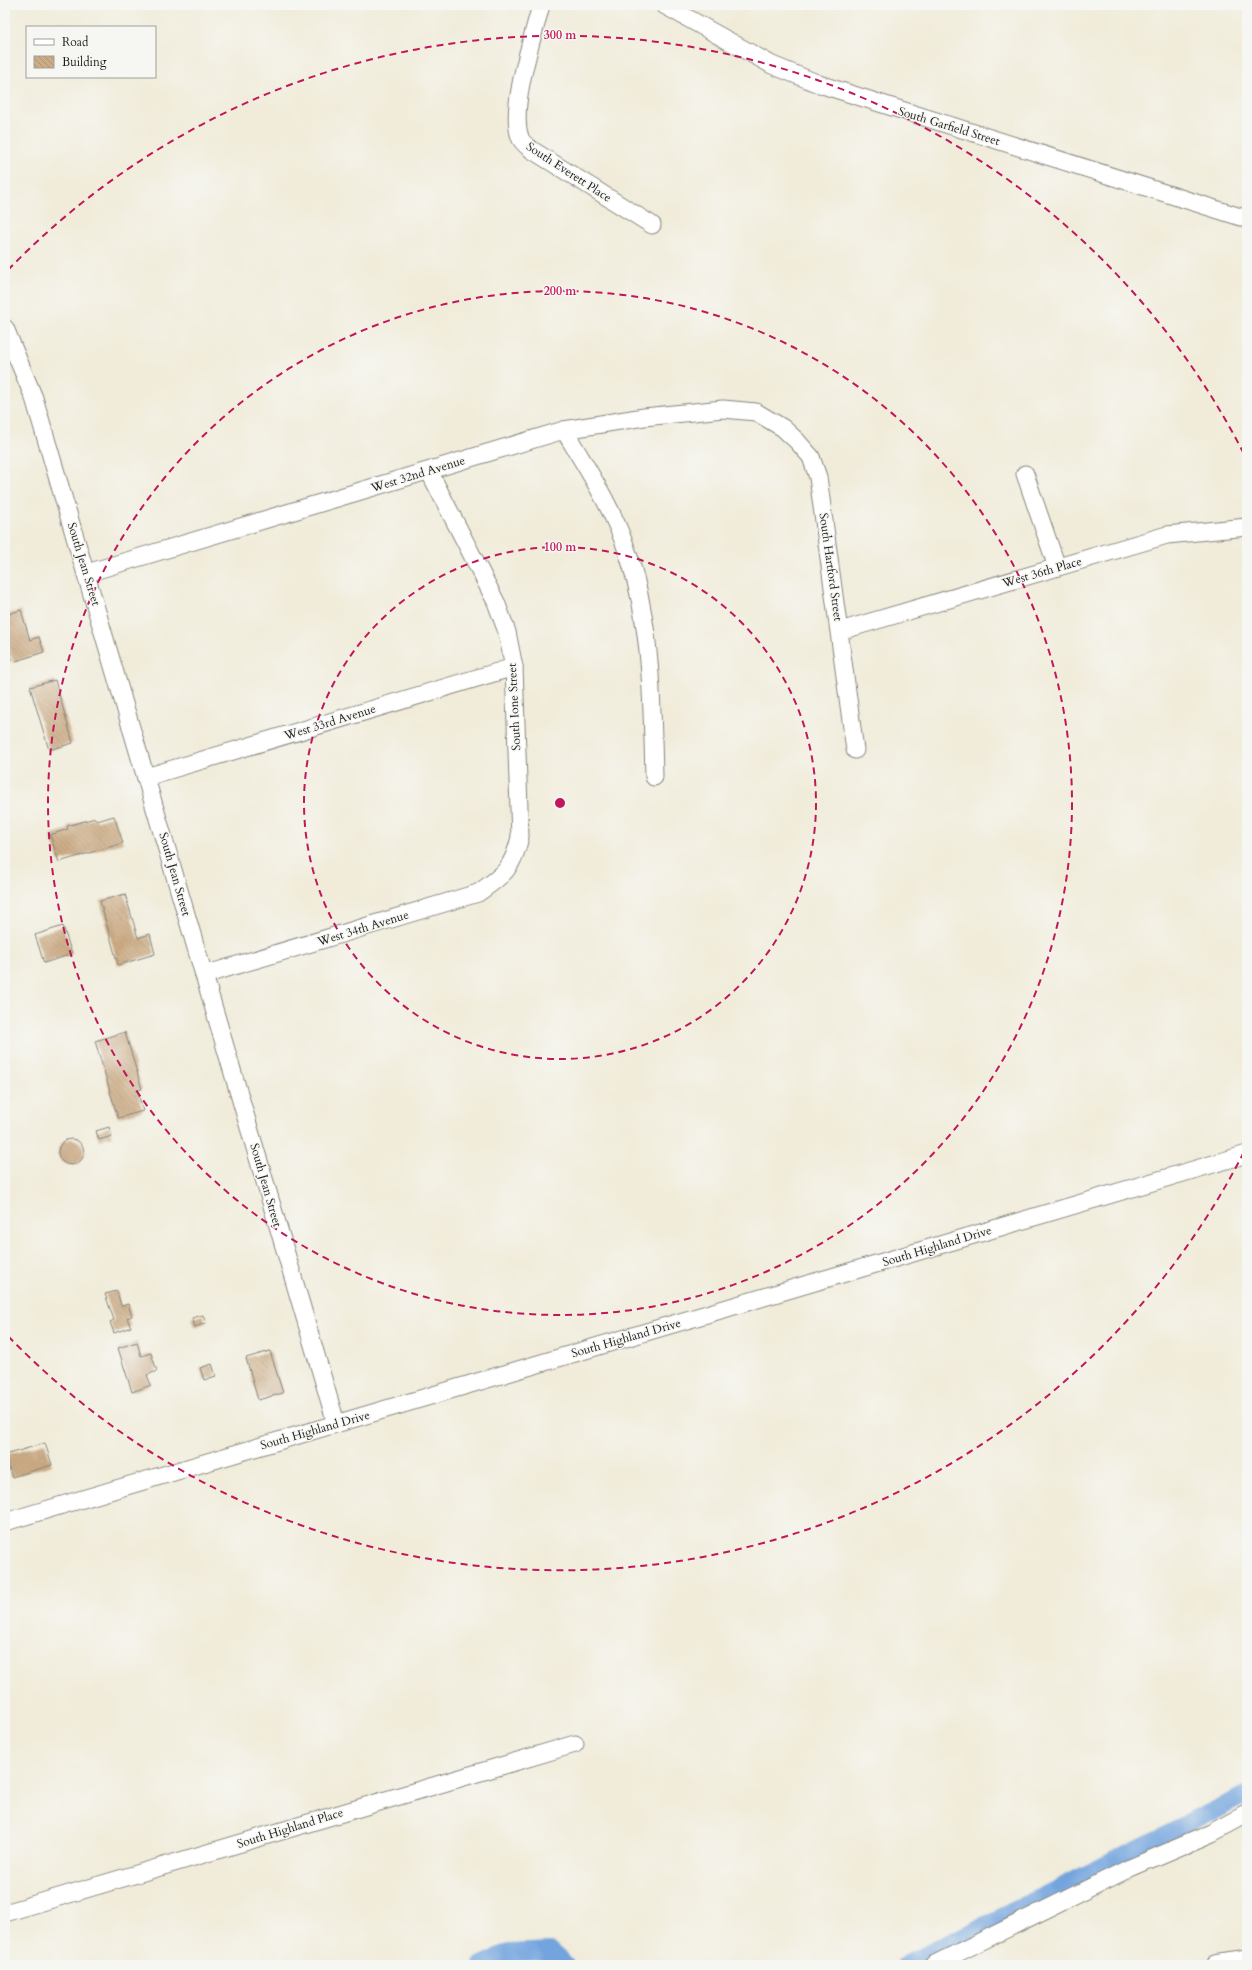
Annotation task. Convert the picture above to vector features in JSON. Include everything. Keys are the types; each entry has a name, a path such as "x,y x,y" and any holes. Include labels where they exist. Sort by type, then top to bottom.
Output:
{"street":[{"name":"South Everett Place","path":"541,5 517,104 517,124 520,139 532,150 652,225"},
{"name":"South Garfield Street","path":"664,5 772,65 819,84 1247,219"},
{"name":"South Jean Street","path":"5,328 34,398 87,573 336,1423"},
{"name":"West 32nd Avenue","path":"87,573 564,430 644,417 723,409 756,412"},
{"name":"South Hartford Street","path":"756,412 783,428 797,441 810,457 818,477 855,750"},
{"path":"564,430 597,485 614,518 628,554 643,614 652,681 654,777"},
{"name":"South Ione Street","path":"429,471 496,602 507,632 514,667 520,837 512,863"},
{"path":"1025,474 1057,567"},
{"name":"West 36th Place","path":"840,631 1167,535 1247,527"},
{"name":"West 33rd Avenue","path":"146,777 514,667"},
{"name":"West 34th Avenue","path":"204,975 478,893 497,880 512,863"},
{"name":"South Highland Drive","path":"5,1522 1247,1154"},
{"name":"South Highland Place","path":"5,1913 575,1744"},
{"path":"933,1965 1130,1868 1212,1833 1247,1814"},
{"path":"1216,1965 1247,1960"}],"building":[{"path":"21,610 30,640 39,637 44,652 13,662 5,640 5,615"},
{"path":"55,680 73,743 49,750 30,687"},
{"path":"114,816 123,843 59,862 50,835 68,829 67,826 95,818 97,821"},
{"path":"125,894 138,938 150,934 155,954 118,965 100,901"},
{"path":"63,926 72,954 44,963 35,935"},
{"path":"125,1032 142,1089 137,1090 143,1111 118,1118 95,1041"},
{"path":"109,1127 112,1136 99,1140 96,1131"},
{"path":"71,1139 80,1143 84,1152 80,1161 71,1165 62,1161 58,1152 62,1143"},
{"path":"117,1291 121,1306 128,1304 132,1316 127,1318 131,1327 114,1333 110,1322 114,1320 105,1294"},
{"path":"203,1315 206,1323 195,1327 192,1318"},
{"path":"137,1342 141,1356 151,1353 157,1371 147,1375 151,1385 132,1392 118,1348"},
{"path":"270,1351 283,1393 258,1400 246,1358"},
{"path":"212,1364 216,1376 204,1380 200,1368"},
{"path":"45,1443 52,1465 12,1477 5,1455"}],"waterway":[{"path":"905,1965 1247,1794"},
{"path":"482,1965 509,1953 550,1951 565,1965"}]}
